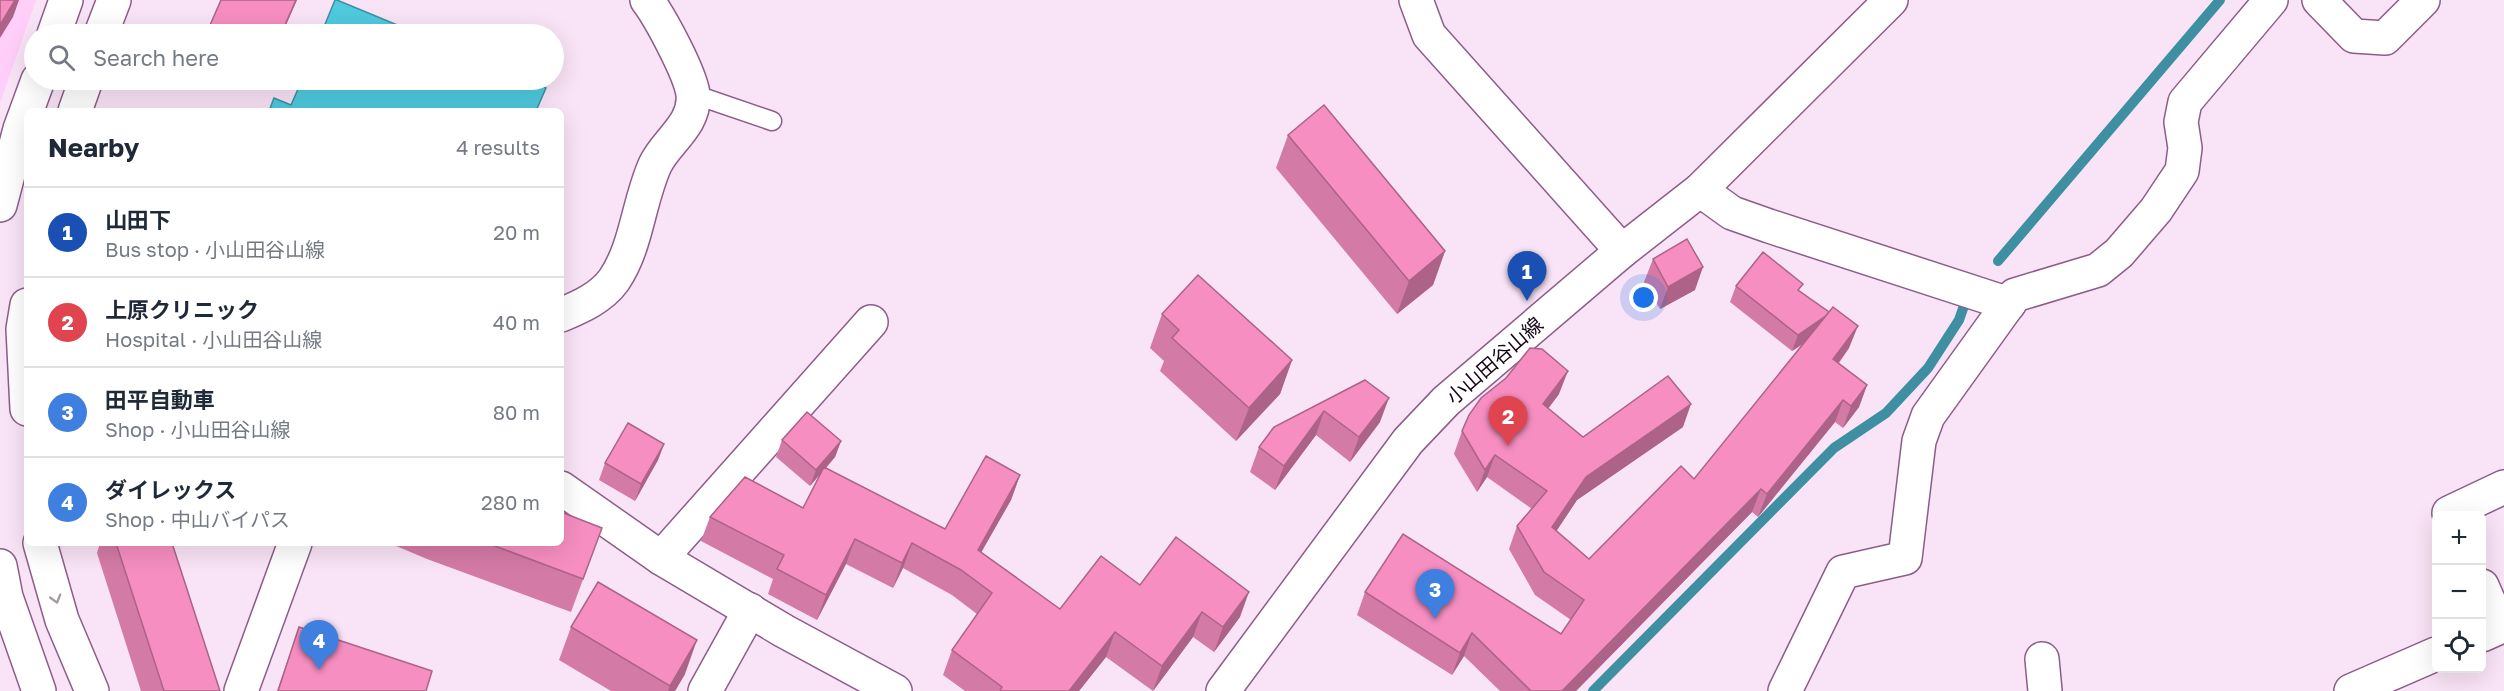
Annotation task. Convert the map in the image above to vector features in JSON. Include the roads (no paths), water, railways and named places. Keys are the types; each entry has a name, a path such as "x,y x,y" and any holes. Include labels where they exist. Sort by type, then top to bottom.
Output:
{"street":[{"path":"58,24 66,0"},
{"path":"106,24 114,0"},
{"path":"564,314 591,302 613,281 633,242 641,201 656,162 680,133 691,110 693,94 677,52 647,0"},
{"path":"1416,0 1429,35 1622,251"},
{"name":"小山田谷山線","path":"1223,691 1408,441 1446,401 1622,251 1700,190 1891,0"},
{"path":"1785,691 1843,572 1905,558 1919,441 1928,416 2015,295 2097,270 2119,253 2156,210 2182,171 2185,148 2181,122 2185,102 2271,0"},
{"path":"2319,0 2354,36 2385,38 2423,0"},
{"path":"28,108 34,90"},
{"path":"76,108 82,90"},
{"path":"0,205 24,118"},
{"path":"1700,190 1732,213 2009,304"},
{"path":"17,321 24,383"},
{"path":"661,558 871,322"},
{"path":"2453,511 2504,487"},
{"path":"564,490 661,558 895,691"},
{"path":"42,546 62,620 92,691"},
{"path":"242,691 294,546"},
{"path":"0,566 6,597 39,691"},
{"path":"2486,596 2500,627 2486,633"},
{"path":"705,691 750,610"},
{"path":"2351,691 2432,656"},
{"path":"2042,659 2044,691"}],"lane":[{"path":"693,94 772,121"}],"water":[{"path":"337,0 395,24 325,24"},
{"path":"298,90 545,90 537,108 270,108 274,98 291,105"}],"waterway":[{"path":"1998,261 2220,0"},
{"path":"1593,691 1834,448 1886,413 1928,368 1959,320 1966,300"}],"place":[{"name":"山田下","path":"1527,301"},
{"name":"上原クリニック","path":"1508,446"},
{"name":"田平自動車","path":"1435,619"},
{"name":"ダイレックス","path":"319,670"}]}
